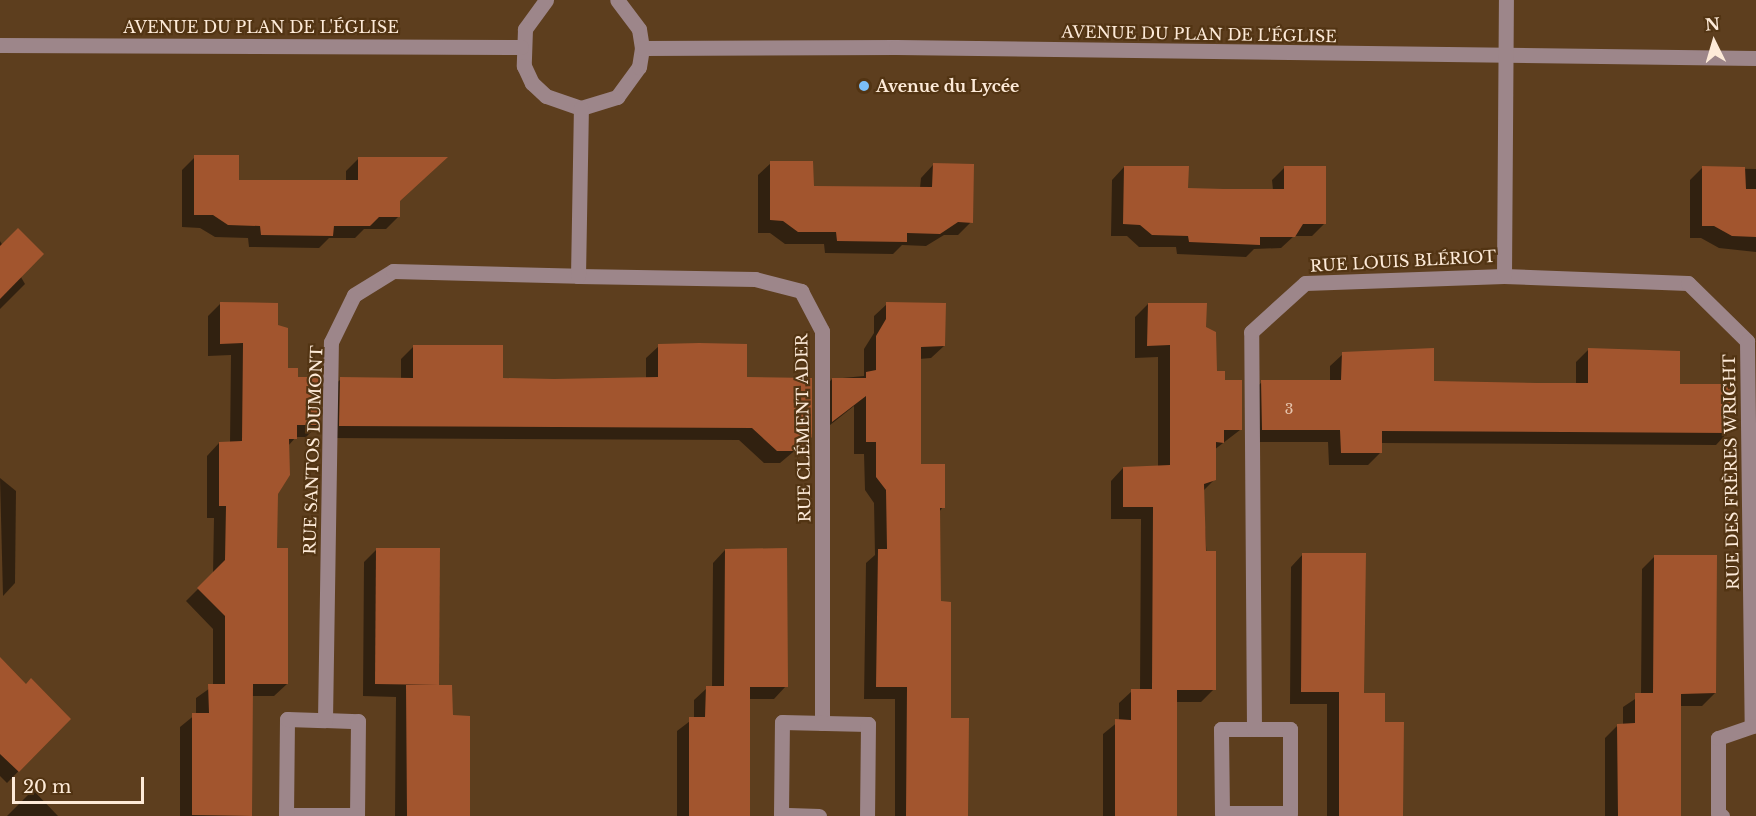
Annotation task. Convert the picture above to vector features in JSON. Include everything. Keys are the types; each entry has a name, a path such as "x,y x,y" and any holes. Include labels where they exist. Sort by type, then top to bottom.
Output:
{"street":[{"path":"546,0 533,12 521,47 524,66 539,90 562,105 581,108 617,97 630,83 642,48 639,29 617,0"},
{"name":"RUE LOUIS BLÉRIOT","path":"1254,729 1251,332 1305,283 1504,276 1506,0"},
{"name":"AVENUE DU PLAN DE L'ÉGLISE","path":"0,45 521,47"},
{"name":"AVENUE DU PLAN DE L'ÉGLISE","path":"642,48 896,47 1506,58 1756,58"},
{"path":"578,276 581,108"},
{"name":"RUE SANTOS DUMONT","path":"325,720 331,342 354,295 393,271 578,276"},
{"name":"RUE CLÉMENT ADER","path":"578,276 755,279 801,291 822,331 822,723"},
{"name":"RUE DES FRÈRES WRIGHT","path":"1504,276 1688,283 1747,341 1754,727 1718,738 1718,813 1722,816"},
{"path":"288,719 325,720 358,721 357,815 286,815 288,719"},
{"path":"819,816 781,815 782,722 868,724 867,816"},
{"path":"1221,729 1254,729 1290,729 1290,813 1221,813 1221,729"}],"building":[{"path":"194,155 239,155 239,180 358,180 358,157 448,157 400,201 400,217 379,217 370,226 334,226 333,236 261,235 260,226 228,225 213,215 194,215"},
{"path":"770,161 813,161 814,186 932,187 933,163 974,164 973,223 958,222 940,234 907,233 907,242 837,241 836,232 798,232 783,221 770,220"},
{"path":"1124,166 1189,166 1188,188 1284,189 1284,166 1326,166 1326,224 1303,224 1295,237 1260,237 1260,245 1189,242 1188,236 1152,235 1140,225 1123,224"},
{"path":"1702,166 1745,167 1746,189 1756,189 1756,237 1732,236 1714,226 1702,226"},
{"path":"18,228 44,254 0,299 0,246"},
{"path":"220,302 278,303 278,325 288,328 288,368 298,368 298,377 321,377 320,425 297,425 297,439 289,439 290,475 278,494 277,548 288,548 288,684 253,684 252,816 192,815 192,713 209,713 208,684 225,684 225,616 197,588 225,560 226,506 219,506 219,442 242,441 243,343 220,344"},
{"path":"886,302 946,303 945,346 921,347 921,464 945,464 945,508 940,508 941,601 951,602 951,718 969,718 968,816 906,816 907,687 876,687 878,549 887,549 886,490 876,477 876,442 866,442 866,396 832,422 832,378 866,378 866,372 876,370 876,336 886,319"},
{"path":"1148,303 1207,303 1206,327 1216,332 1217,371 1225,371 1225,380 1242,380 1242,430 1224,430 1224,443 1216,442 1216,480 1204,484 1206,551 1216,551 1216,690 1177,690 1177,816 1115,816 1115,719 1131,720 1131,689 1152,689 1153,507 1123,507 1123,467 1170,465 1170,345 1147,346"},
{"path":"658,344 747,344 747,377 812,378 812,437 794,451 777,451 752,428 339,426 340,377 413,378 413,345 503,345 503,378 554,379 658,377"},
{"path":"1434,348 1434,381 1537,383 1588,383 1588,348 1680,351 1680,384 1730,384 1730,433 1382,431 1382,453 1341,453 1340,430 1262,430 1261,380 1341,380 1342,352"},
{"path":"376,548 440,548 439,685 375,684"},
{"path":"787,548 788,687 750,687 750,816 689,816 689,717 705,717 706,686 724,686 725,549"},
{"path":"1302,553 1366,553 1364,693 1385,693 1385,722 1404,722 1403,816 1339,816 1339,692 1301,692"},
{"path":"1654,555 1717,555 1716,693 1681,694 1681,816 1618,816 1617,724 1635,723 1635,693 1653,693"},
{"path":"0,657 26,684 31,678 71,719 19,772 0,754"},
{"path":"406,685 452,685 453,715 470,716 470,816 407,816"}],"place":[{"name":"Avenue du Lycée","path":"864,86"}]}
